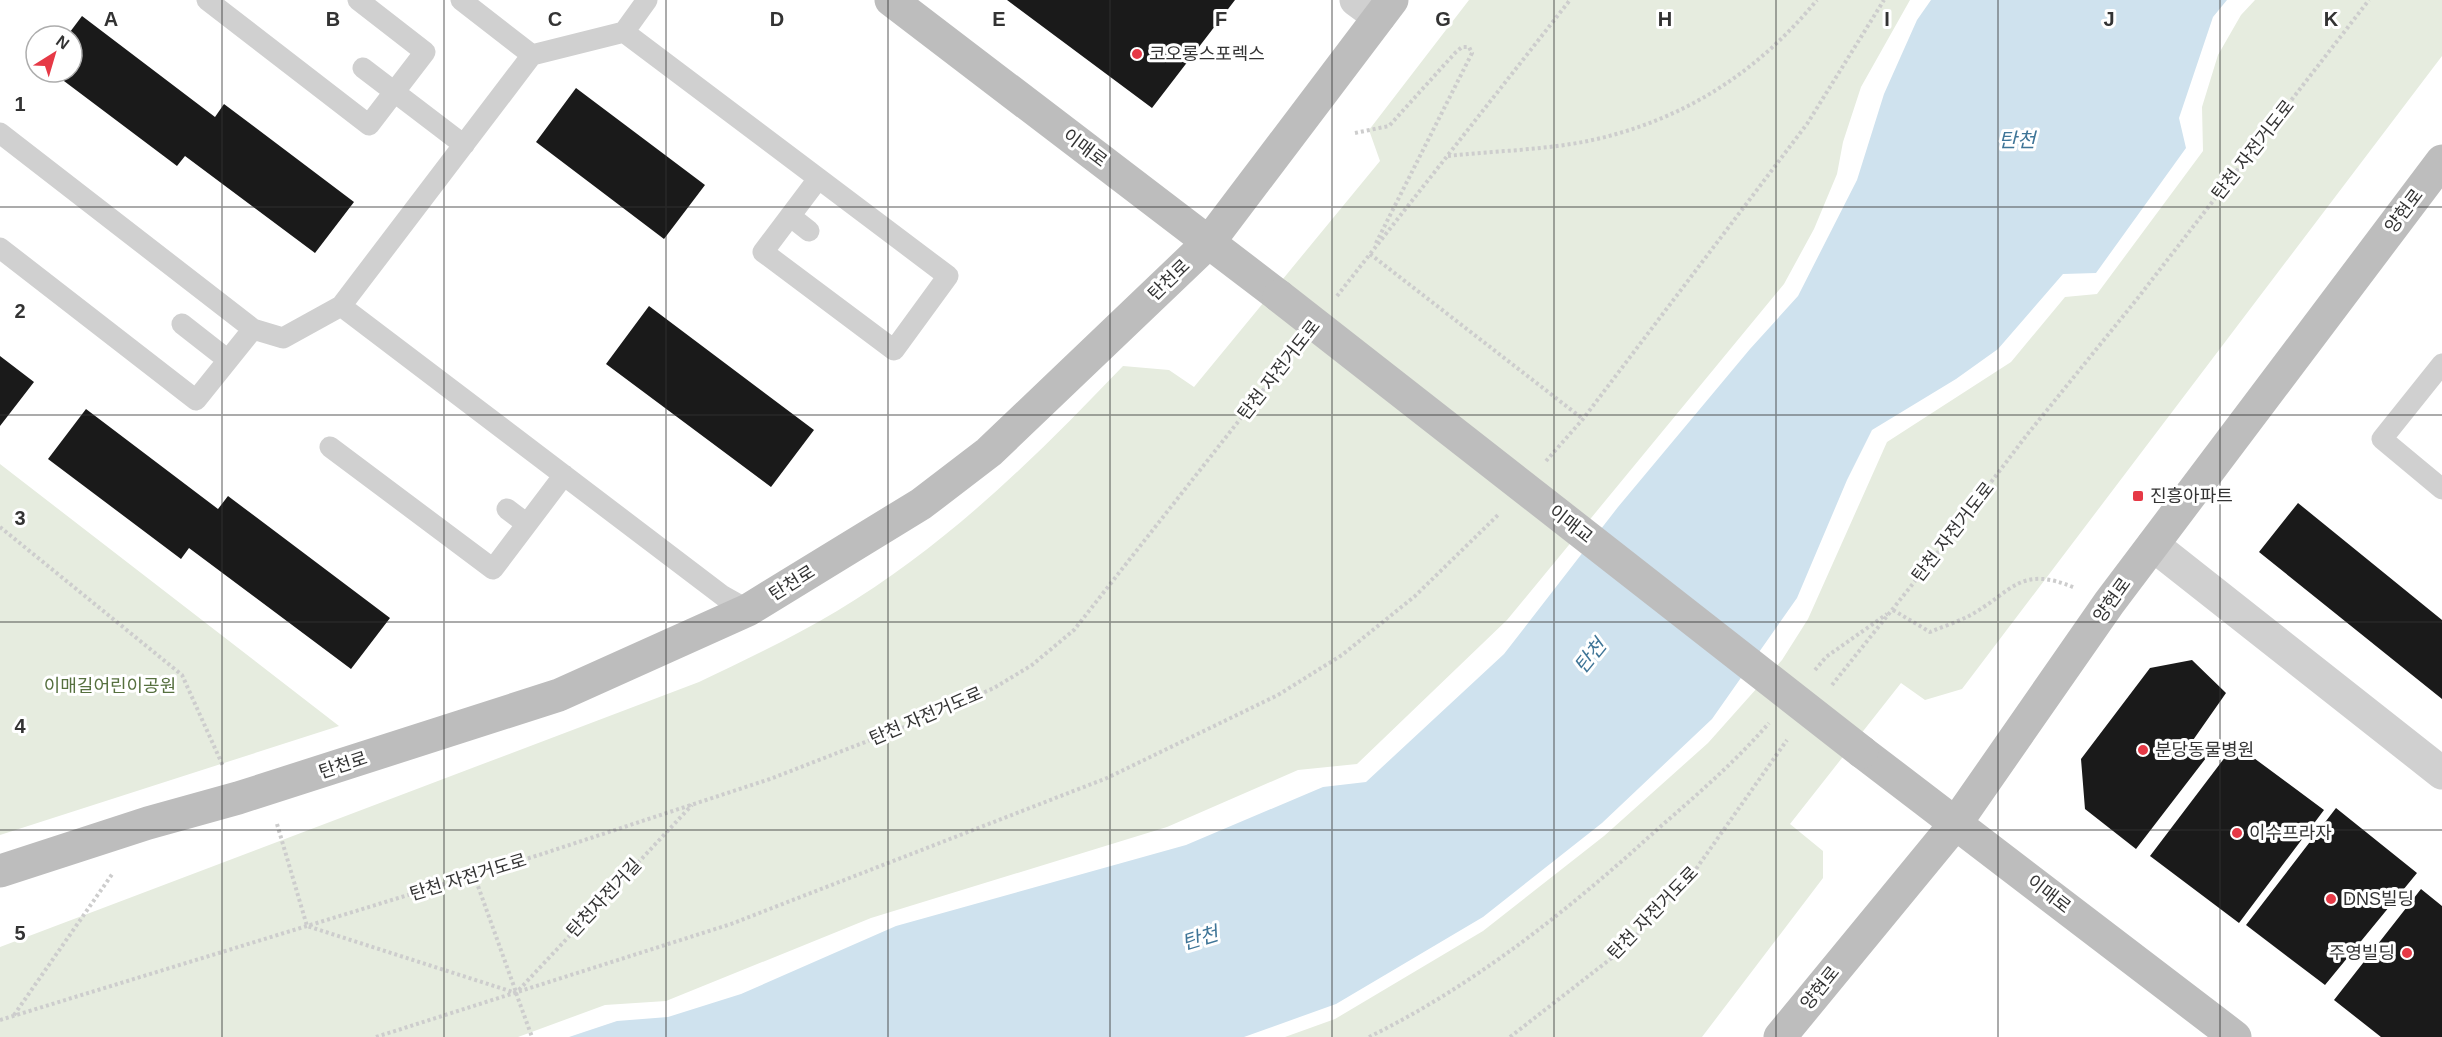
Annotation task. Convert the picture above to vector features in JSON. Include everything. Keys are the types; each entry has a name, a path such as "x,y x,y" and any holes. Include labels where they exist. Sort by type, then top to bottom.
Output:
{"main road":[{"name":"이매로","path":"891,0 1279,296"},
{"name":"탄천로","path":"0,871 560,695 748,610 921,504 989,452 1209,242 1376,6"},
{"name":"양현로","path":"1780,1037 1956,823 2109,603 2442,161"},
{"name":"이매교","path":"1279,296 1862,752"},
{"name":"이매로","path":"1862,752 2235,1037"}],"street":[{"path":"2153,545 2442,773"}],"lane":[{"path":"207,0 369,125 425,52 357,0"},
{"path":"461,0 532,55"},
{"path":"0,133 253,329 283,338 341,306 532,55 624,32 647,0"},
{"path":"624,32 948,276 894,350 763,252 818,179"},
{"path":"363,68 464,145"},
{"path":"790,216 809,231"},
{"path":"0,248 196,400 253,329"},
{"path":"341,306 723,596 748,610"},
{"path":"182,324 228,360"},
{"path":"2442,364 2382,439 2442,489"},
{"path":"330,447 493,569 564,475"},
{"path":"507,509 527,524"}],"path":[{"name":"탄천 자전거도로","path":"1333,301 1570,0"},
{"path":"1447,156 1587,141 1648,125 1701,101 1750,66 1794,28 1816,0"},
{"path":"1544,464 1583,419 1807,124 1884,0"},
{"name":"탄천 자전거도로","path":"1828,690 1893,610 2026,436 2144,290 2369,0"},
{"path":"1355,133 1389,126 1455,53 1462,47 1469,48 1472,53 1370,254 1583,419"},
{"name":"탄천 자전거도로","path":"0,1020 474,875 770,779 904,727 994,688 1032,665 1074,630 1296,348"},
{"path":"376,1037 732,924 1107,778 1278,695 1341,655 1415,597 1506,507"},
{"path":"0,527 182,675 227,775"},
{"path":"1811,674 1826,657 1893,610 1929,632 1969,615 2019,581 2052,578 2109,603"},
{"path":"1369,1037 1397,1023 1508,952 1587,893 1725,770 1775,716"},
{"name":"탄천 자전거도로","path":"1510,1037 1622,950 1676,894 1792,735"},
{"name":"탄천자전거길","path":"516,993 693,804"},
{"path":"279,831 307,926 516,993"},
{"path":"13,1016 114,873"},
{"path":"474,875 532,1037"}],"green space":[{"path":"1469,0 1910,0 1861,87 1843,142 1837,174 1814,229 1784,284 1507,620 1357,764 1298,770 1167,827 871,918 666,1001 605,1005 518,1037 0,1037 0,947 699,682 820,621 916,558 953,529 1023,467 1123,366 1169,370 1194,387 1380,161 1369,130"},
{"path":"2255,0 2442,0 2442,56 1962,689 1925,700 1901,683 1790,824 1823,851 1823,878 1702,1037 1285,1037 1335,1019 1483,931 1604,836 1708,743 1782,660 1808,619 1887,442 2011,362 2065,297 2097,294 2203,151 2202,107 2218,55 2241,15"},
{"name":"이매길어린이공원","path":"0,464 339,726 0,835"}],"water":[{"name":"탄천","path":"1931,0 2227,0 2213,17 2179,118 2186,148 2096,273 2063,274 1998,349 1956,379 1872,430 1847,480 1797,598 1712,719 1602,823 1483,917 1336,1004 1244,1037 569,1037 617,1021 668,1017 741,994 896,926 1186,845 1323,787 1366,782 1504,654 1618,507 1750,349 1798,296 1857,180 1884,94 1917,20"}],"building":[{"name":"코오롱스포렉스","path":"1007,0 1235,0 1152,108"},
{"path":"82,16 215,117 224,104 354,202 315,253 185,156 177,166 68,84 84,84 84,24 76,24"},
{"path":"576,88 705,185 664,239 536,142"},
{"path":"649,306 814,430 771,487 606,364"},
{"path":"0,356 34,382 0,426"},
{"path":"86,409 218,509 228,496 390,618 351,669 189,548 181,559 48,459"},
{"path":"2298,503 2442,620 2442,699 2259,552"},
{"name":"분당동물병원","path":"2192,660 2226,693 2191,743 2206,758 2136,849 2085,809 2081,759 2150,668"},
{"name":"이수프라자","path":"2235,744 2324,810 2239,923 2150,856"},
{"name":"DNS빌딩","path":"2336,808 2417,873 2325,985 2246,925"},
{"name":"주영빌딩","path":"2421,889 2442,906 2442,1037 2381,1037 2334,1000"}],"place":[{"name":"코오롱스포렉스","path":"1137,54"},
{"name":"진흥아파트","path":"2138,496"},
{"name":"분당동물병원","path":"2143,750"},
{"name":"이수프라자","path":"2237,833"},
{"name":"DNS빌딩","path":"2331,899"},
{"name":"주영빌딩","path":"2407,953"}]}
